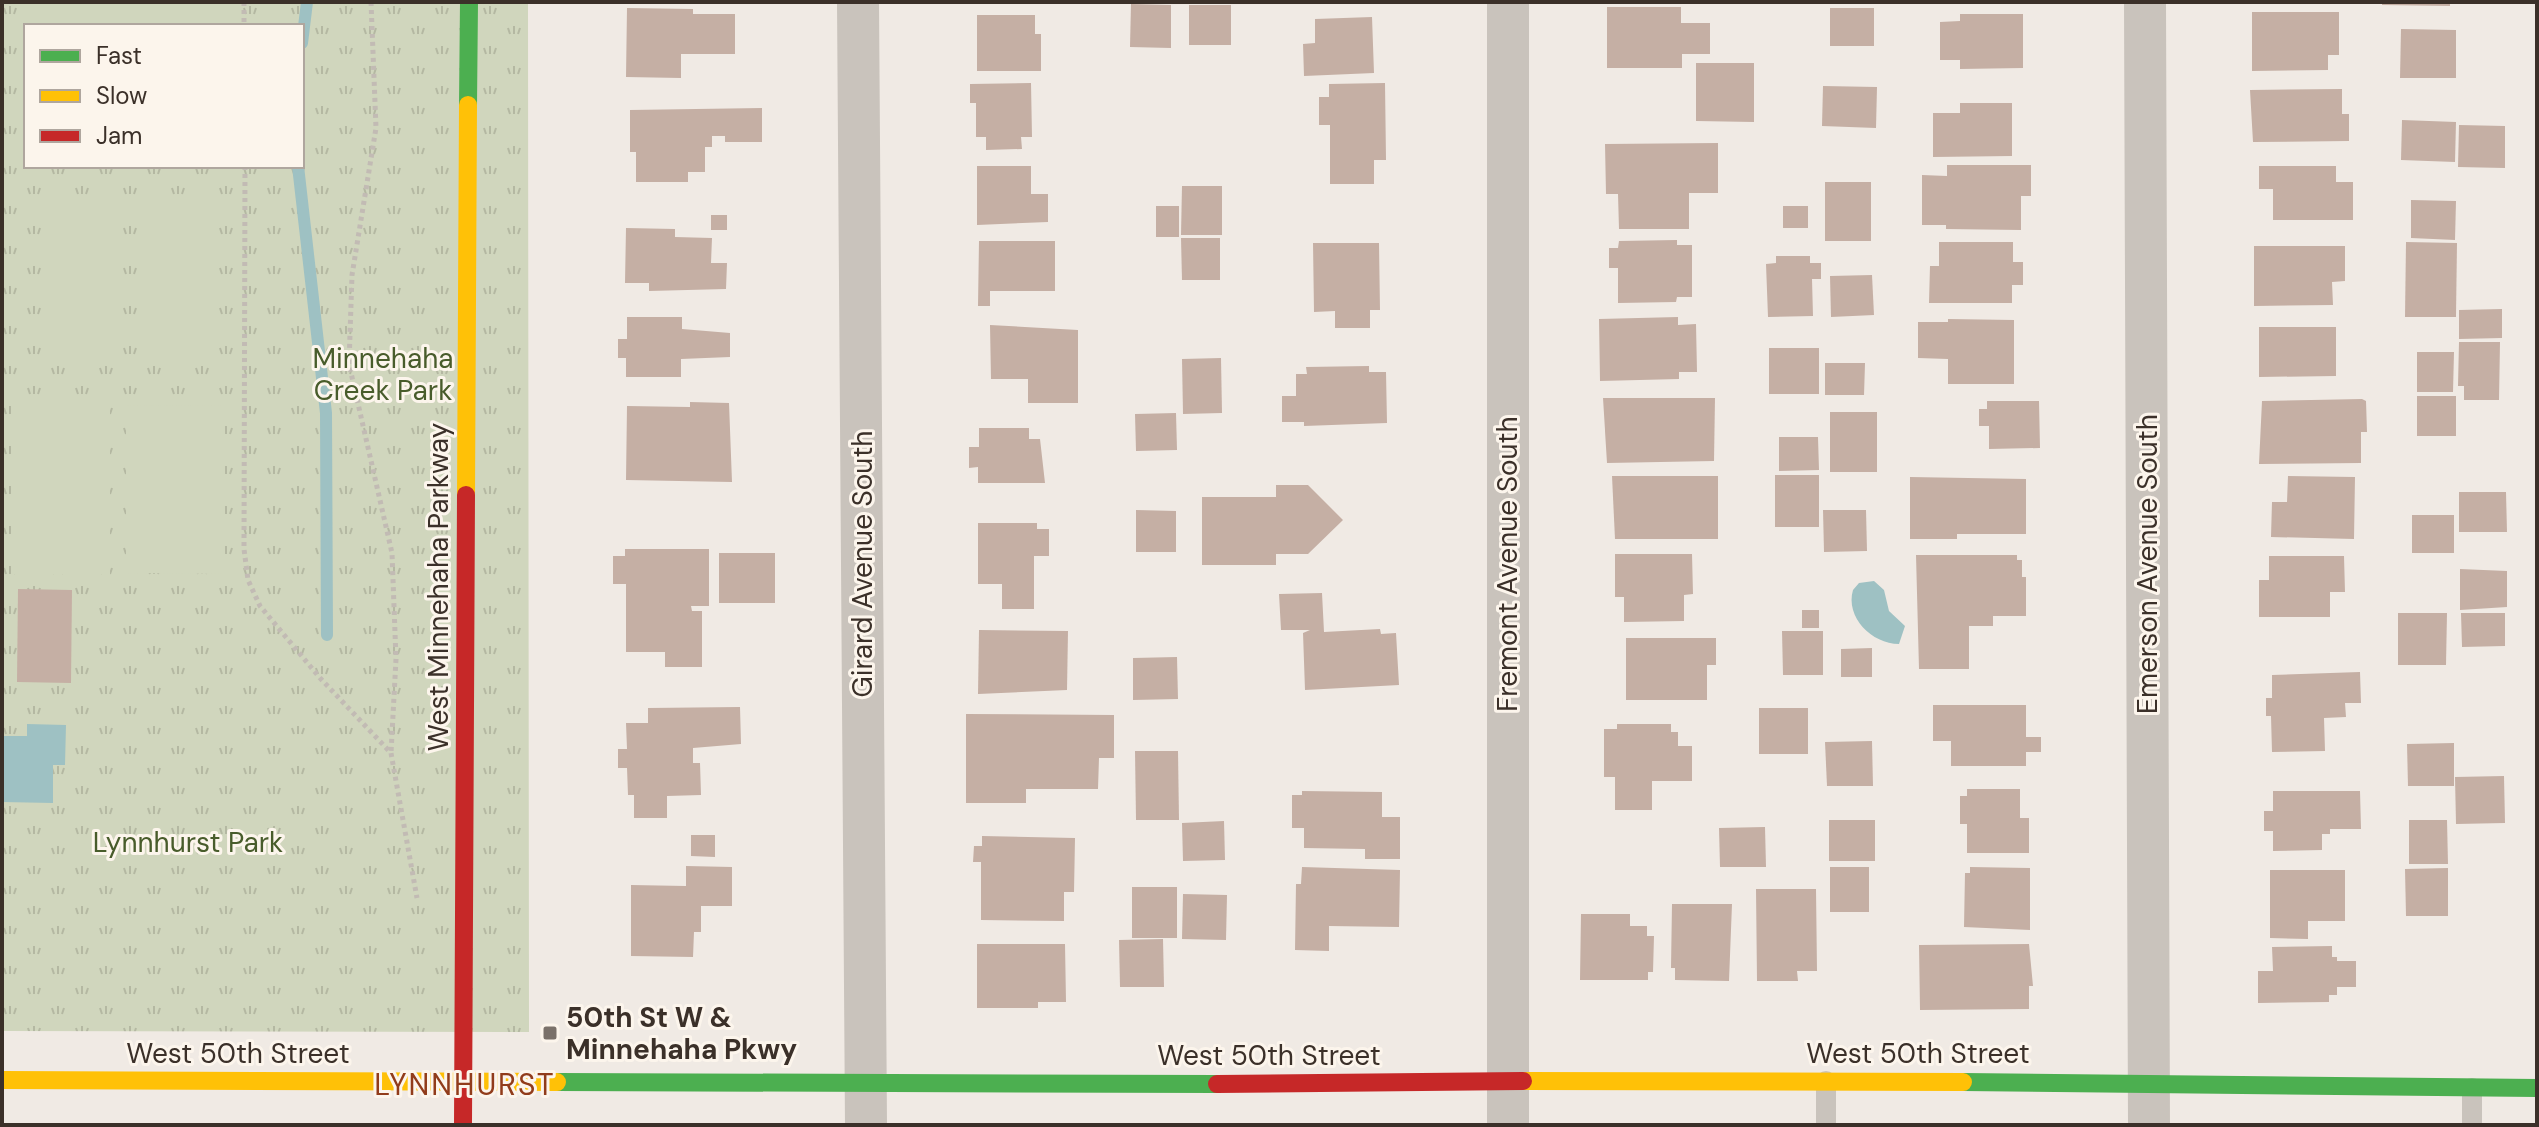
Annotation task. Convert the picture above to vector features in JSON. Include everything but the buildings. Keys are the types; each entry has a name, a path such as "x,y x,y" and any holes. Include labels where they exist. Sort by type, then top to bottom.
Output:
{"main road":[{"name":"West Minnehaha Parkway","path":"463,1125 469,2"},
{"name":"West 50th Street","path":"2,1080 1303,1084 1506,1079 2149,1082 2537,1088"}],"street":[{"name":"Girard Avenue South","path":"858,2 866,1125"},
{"name":"Fremont Avenue South","path":"1508,2 1508,1125"},
{"name":"Emerson Avenue South","path":"2145,2 2149,1125"}],"lane":[{"path":"1826,1081 1826,1125"},
{"path":"2472,1088 2472,1125"}],"path":[{"path":"244,2 244,24"},
{"path":"371,2 376,128 352,275 349,364 392,553 396,659 391,753 418,902"},
{"path":"245,168 244,549 248,580 260,606 391,753"}],"green space":[{"path":"2,2 528,2 529,1032 2,1031"},
{"path":"43,2 113,2 113,24 43,24"},
{"path":"140,2 210,2 210,24 140,24"},
{"path":"43,206 113,206 113,359 43,359"},
{"path":"140,206 210,206 210,359 140,359"},
{"path":"126,405 223,406 223,574 126,573"},
{"path":"13,406 110,406 110,574 13,574"}],"water":[{"path":"1874,581 1884,590 1889,611 1905,626 1899,644 1870,634 1853,610 1853,590 1859,583"},
{"path":"27,724 66,725 65,765 53,765 53,803 2,802 2,736 27,736"}],"waterway":[{"path":"304,27 307,2"},
{"path":"298,168 326,413 327,635"}],"traffic: fast":[{"path":"468,105 469,2"},
{"path":"557,1082 1217,1084"},
{"path":"1963,1082 2537,1088"}],"traffic: slow":[{"path":"466,495 468,105"},
{"path":"2,1080 557,1082"},
{"path":"1523,1081 1963,1082"}],"traffic: jam":[{"path":"463,1125 466,495"},
{"path":"1217,1084 1523,1081"}],"place":[{"name":"50th St W & Minnehaha Pkwy","path":"550,1033"}],"district":[{"name":"LYNNHURST","path":"465,1085"}],"park label":[{"name":"Minnehaha Creek Park","path":"383,374"},
{"name":"Lynnhurst Park","path":"188,842"}]}
